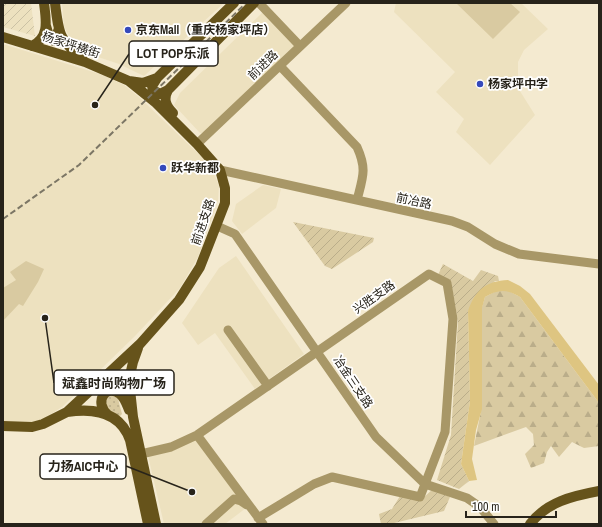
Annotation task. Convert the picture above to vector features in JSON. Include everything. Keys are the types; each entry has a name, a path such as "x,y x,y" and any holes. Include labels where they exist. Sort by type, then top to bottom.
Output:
{"main road":[{"path":"44,3 46,26 49,36 54,42 57,40 58,31 55,3"},
{"path":"234,3 157,78 152,86 153,90 160,94 168,90 254,3"},
{"path":"32,46 42,38 46,26"},
{"path":"58,31 64,41 85,62"},
{"name":"杨家坪横街","path":"3,37 85,62 129,81"},
{"path":"129,81 143,83 157,78"},
{"name":"前进支路","path":"67,412 140,344 167,315 200,267 225,203 225,188 220,170 197,144 155,102 129,81"},
{"path":"168,90 165,98 168,107 192,133 197,144"},
{"path":"140,344 133,362 129,380 133,417 156,524"},
{"path":"133,417 123,397 119,393 112,391 104,395 100,404 102,409 122,426 130,440 148,524"},
{"path":"3,426 32,427 44,424 67,412 95,410 110,417"},
{"path":"530,524 538,514 562,499 599,491"},
{"path":"537,524 543,517 566,504 599,497"}],"street":[{"path":"259,3 300,46"},
{"name":"前进路","path":"197,144 346,3"},
{"path":"280,66 357,147 363,161 364,176 357,200"},
{"name":"前冶路","path":"220,170 452,221 468,226 495,244 519,254 599,264"},
{"name":"冶金三支路","path":"217,226 236,234 376,437 425,484 467,498 480,507 494,524"},
{"name":"兴胜支路","path":"141,454 171,447 197,435 429,274 447,283 453,319 445,432 425,484"},
{"path":"228,330 268,386"},
{"path":"197,435 260,521 314,484 332,476 420,497 425,484"},
{"path":"206,524 234,499 241,501 251,508"}],"shaded area":[{"path":"3,3 31,3 35,36 3,27"},
{"name":"京东Mall（重庆杨家坪店）","path":"62,3 224,3 144,76 119,64 80,51 74,47 64,26"},
{"name":"杨家坪中学","path":"396,3 521,3 548,29 524,50 518,62 518,88 535,115 490,165 456,132 464,119 436,92 455,72 394,12"},
{"path":"263,12 297,47 205,134 200,133 174,105 180,93"},
{"path":"3,44 103,75 124,85 139,97 211,166 219,186 218,201 198,257 180,288 135,336 62,407 42,420 32,422 3,422"},
{"path":"263,185 281,189 276,208 242,234 232,221 236,204"},
{"path":"236,256 304,354 255,389 215,333 198,345 182,323 219,268"},
{"path":"508,280 520,286 530,294 599,385 599,403 520,297 511,292 498,291 485,297 482,308 482,409 476,430 472,459 477,480 469,481 461,464 470,401 468,311 474,297 482,288 493,282"},
{"path":"195,439 246,508 225,524 164,524 148,456"}],"green space":[{"path":"456,3 510,3 520,12 493,39"},
{"path":"293,222 374,238 373,242 332,269 325,266"},
{"path":"26,261 44,269 23,306 19,304 3,321 3,288 16,280 10,272"},
{"path":"443,264 473,281 481,270 498,276 499,281 495,281 468,311 470,401 461,464 469,481 459,489 437,480 451,435 458,321 451,282 438,275"},
{"path":"496,291 509,291 520,297 599,403 599,446 584,448 572,442 559,457 551,446 547,452 544,463 531,468 525,454 534,445 533,434 526,427 474,446 481,411 482,307 485,297"},
{"path":"114,395 118,399 122,414 119,417 106,409 104,398"},
{"path":"433,489 450,497 444,511 390,524 381,524 379,514 392,509 400,496 423,498"}],"railway":[{"path":"3,219 79,165 246,3"}],"place":[{"name":"京东Mall（重庆杨家坪店）","path":"128,30"},
{"name":"杨家坪中学","path":"480,84"},
{"name":"LOT POP乐派","path":"95,105"},
{"name":"跃华新都","path":"163,168"},
{"name":"斌鑫时尚购物广场","path":"45,318"},
{"name":"力扬AIC中心","path":"192,492"}]}
